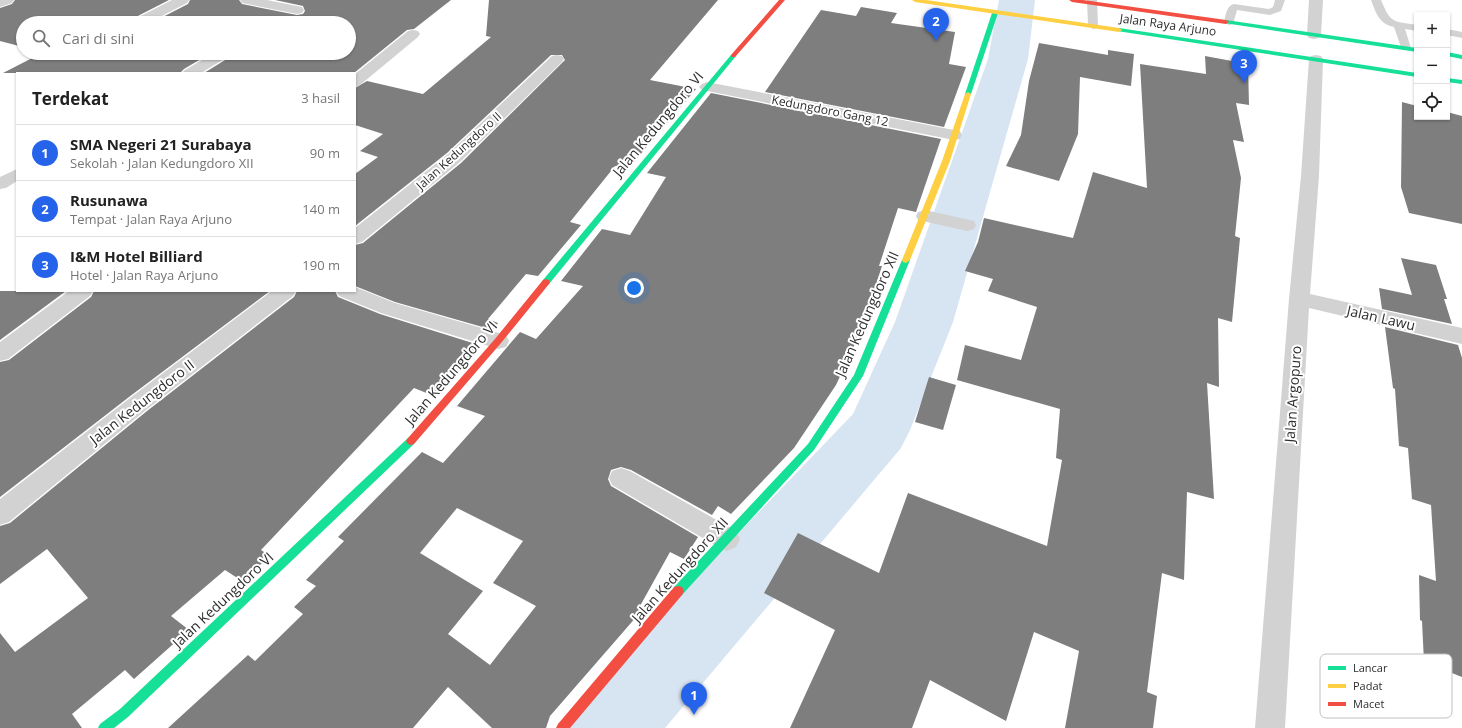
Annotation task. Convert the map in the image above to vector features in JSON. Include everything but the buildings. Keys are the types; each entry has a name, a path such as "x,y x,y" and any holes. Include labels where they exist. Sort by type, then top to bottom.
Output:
{"main road":[{"name":"Jalan Kedungdoro VI","path":"104,728 124,713 405,448 498,341 707,87 782,0"},
{"name":"Jalan Raya Arjuno","path":"915,0 1414,75"},
{"name":"Jalan Raya Arjuno","path":"1072,0 1092,1 1414,49"},
{"name":"Jalan Kedungdoro XII","path":"562,728 674,596 810,447 858,376 928,216 954,135 997,13"},
{"path":"1450,55 1462,57"},
{"path":"1450,80 1462,82"}],"street":[{"path":"0,3 7,0"},
{"path":"151,16 182,0"},
{"path":"247,0 297,10 287,16"},
{"path":"1314,35 1316,0"},
{"path":"356,81 413,34"},
{"name":"Jalan Kedungdoro II","path":"356,237 454,158 557,59"},
{"name":"Jalan Argopuro","path":"1270,728 1299,299 1310,176 1316,59"},
{"path":"192,72 212,60"},
{"name":"Kedungdoro Gang 12","path":"707,87 954,135"},
{"path":"0,184 16,175"},
{"path":"0,188 16,193"},
{"path":"928,216 963,224"},
{"path":"0,353 82,292"},
{"name":"Jalan Kedungdoro II","path":"0,514 51,472 285,292"},
{"path":"348,292 388,308 498,341"},
{"name":"Jalan Lawu","path":"1299,299 1462,336"},
{"path":"621,478 727,539"}],"lane":[{"path":"1229,22 1232,8 1234,7 1270,12 1278,10 1280,0"},
{"path":"1376,0 1387,23 1414,28"},
{"path":"1092,1 1093,26"},
{"path":"1398,25 1406,48"},
{"path":"1450,32 1462,34"}],"waterway":[{"path":"610,728 878,430 924,322 1008,59 1017,0"}],"traffic: fast":[{"path":"968,94 995,13"},
{"path":"1226,22 1414,50"},
{"path":"1119,30 1414,75"},
{"path":"1450,55 1462,57"},
{"path":"546,282 733,56"},
{"path":"1450,80 1462,82"},
{"path":"678,591 811,447 858,376 906,260"},
{"path":"104,728 124,713 411,441"}],"traffic: slow":[{"path":"915,0 1119,30"},
{"path":"906,260 946,161 968,94"}],"traffic: jam":[{"path":"733,56 782,0"},
{"path":"1072,0 1226,22"},
{"path":"411,441 498,341 546,282"},
{"path":"562,728 678,591"}],"place":[{"name":"Rusunawa","path":"936,41"},
{"name":"I&M Hotel Billiard","path":"1244,83"},
{"name":"SMA Negeri 21 Surabaya","path":"694,715"}]}
